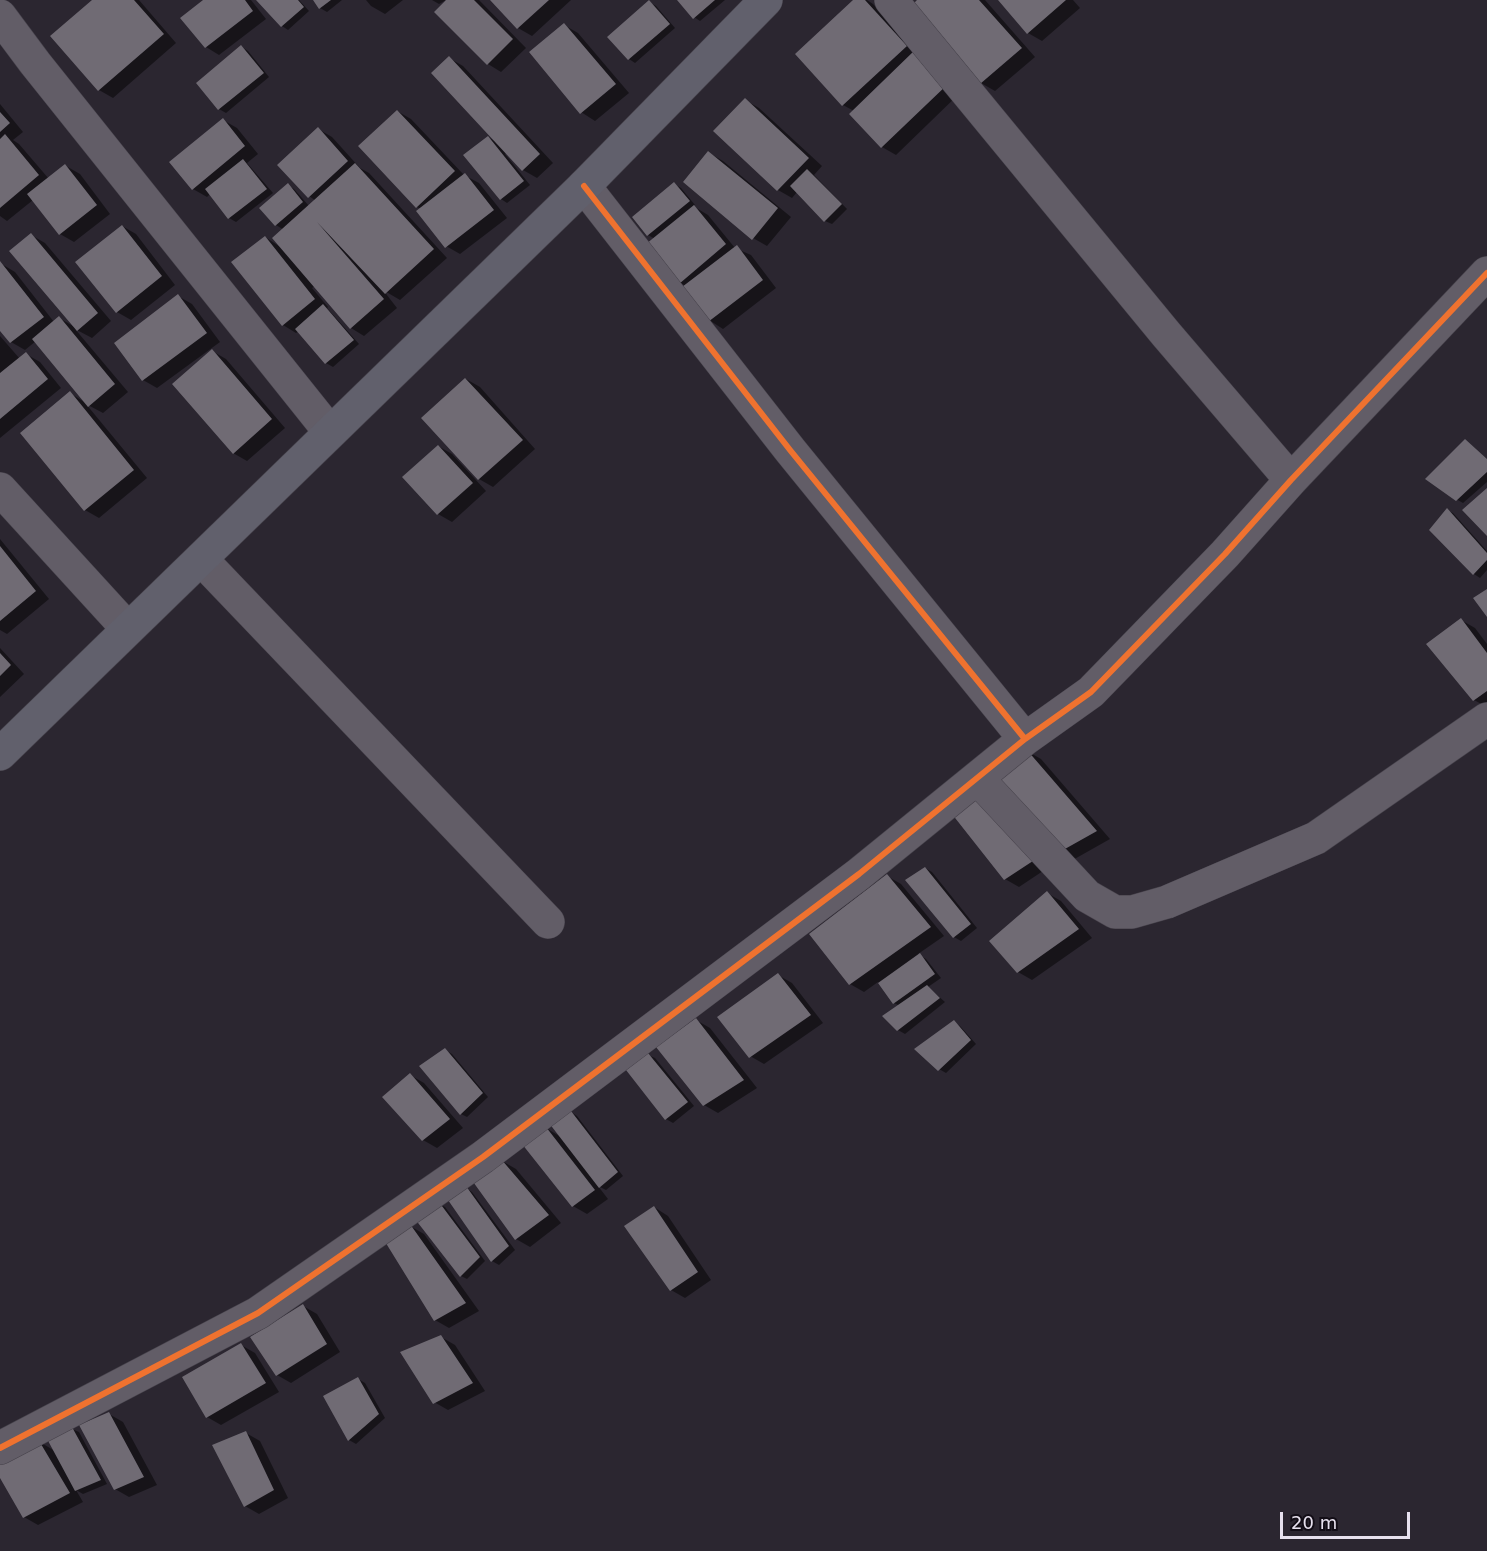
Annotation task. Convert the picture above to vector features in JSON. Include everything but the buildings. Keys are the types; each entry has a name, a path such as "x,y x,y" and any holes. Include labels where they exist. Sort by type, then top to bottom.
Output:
{"highway":[{"path":"0,754 584,186 766,0"}],"street":[{"path":"891,0 1166,334 1291,480"},
{"path":"0,16 330,432"},
{"path":"584,186 790,450 1025,739"},
{"path":"0,1448 258,1313 483,1157 859,874 1025,739 1091,692 1225,554 1291,480 1487,273"},
{"path":"0,489 128,629"},
{"path":"201,559 548,922"},
{"path":"977,778 1087,896 1115,912 1132,912 1167,902 1316,838 1487,719"}],"cycle path":[{"path":"584,186 790,450 1025,739"},
{"path":"0,1448 258,1313 483,1157 859,874 1025,739 1091,692 1225,554 1291,480 1487,273"}]}
